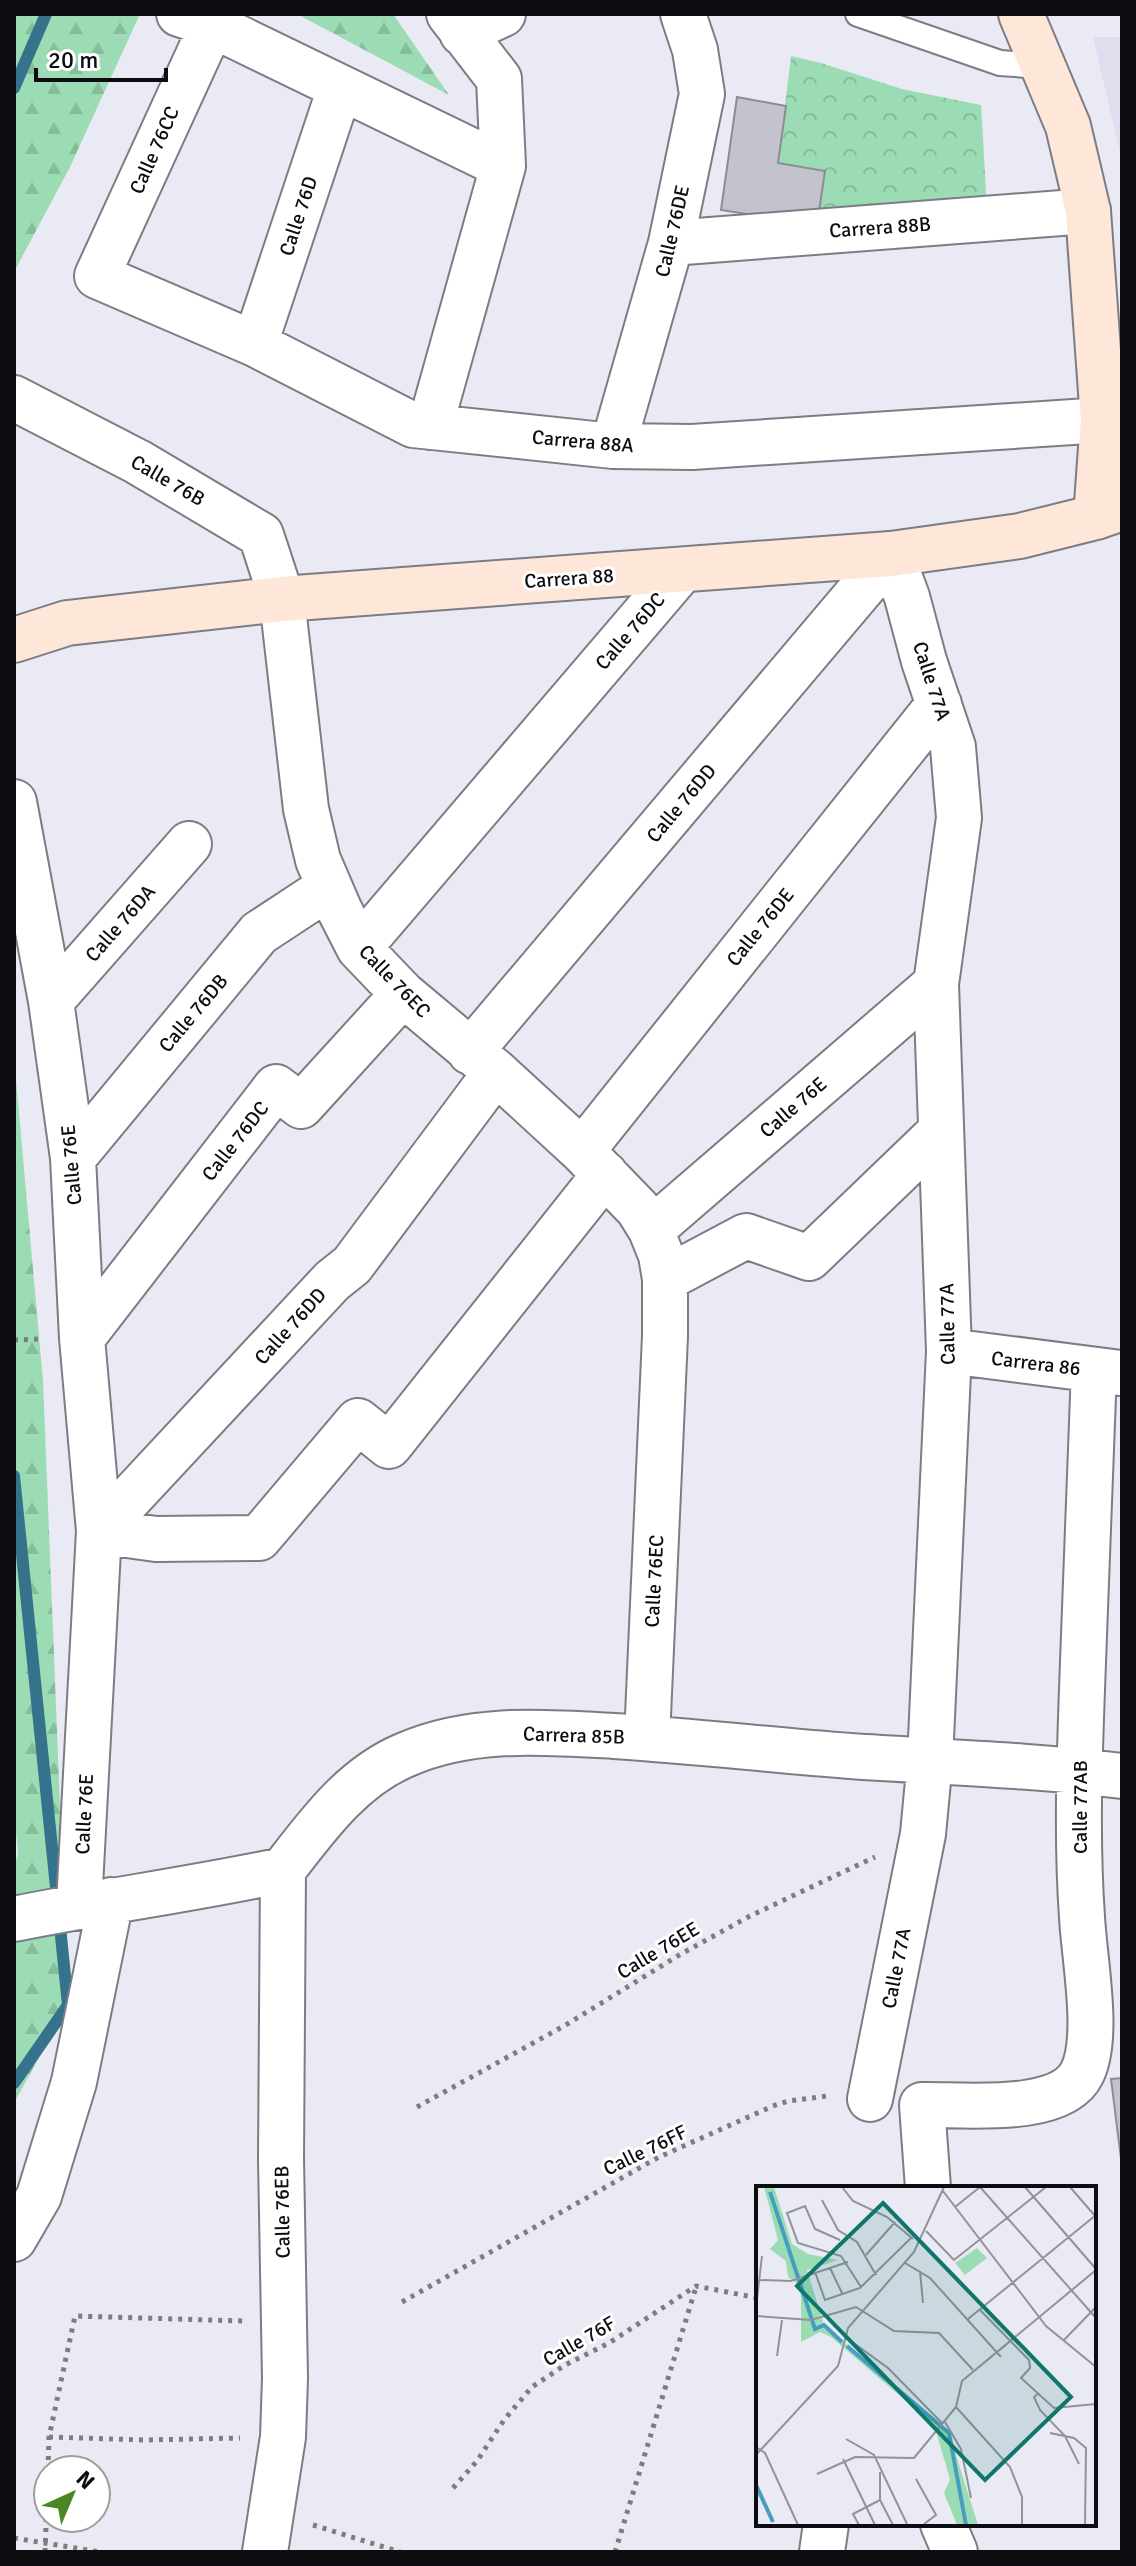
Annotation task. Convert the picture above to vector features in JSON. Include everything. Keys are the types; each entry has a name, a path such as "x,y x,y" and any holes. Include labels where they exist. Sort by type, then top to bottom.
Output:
{"street":[{"path":"430,427 503,166 499,79 456,24 503,14"},
{"name":"Calle 76DE","path":"613,446 671,243 702,94 695,50 683,14"},
{"path":"1021,14 1068,126 1088,211 1109,513"},
{"path":"196,19 503,166"},
{"name":"Calle 76CC","path":"97,276 196,19"},
{"name":"Calle 76D","path":"255,344 340,88"},
{"name":"Carrera 88B","path":"671,243 1088,211"},
{"name":"Carrera 88A","path":"97,276 255,344 413,425 613,446 692,447 1103,420"},
{"name":"Calle 76B","path":"14,398 138,462 261,535 282,599"},
{"name":"Carrera 88","path":"14,640 67,623 282,599 891,554 1020,536 1109,513"},
{"name":"Calle 77A","path":"870,2099 923,1834 930,1760 949,1351 936,984 959,818 953,747 891,554"},
{"name":"Calle 76DD","path":"99,1531 332,1281 352,1265 483,1062 891,554"},
{"name":"Calle 76DC","path":"359,948 682,570"},
{"name":"Calle 76EC","path":"282,599 306,809 318,860 359,948 403,994 594,1163 638,1209 661,1255 665,1279 665,1336 647,1738"},
{"name":"Calle 76DE","path":"594,1163 744,948 939,704"},
{"name":"Calle 76E","path":"14,802 51,1001 73,1158 82,1338 99,1531 95,1902 74,2082 39,2196 14,2239"},
{"name":"Calle 76DA","path":"51,1001 189,844"},
{"name":"Calle 76DB","path":"73,1158 259,933 329,887"},
{"name":"Calle 76E","path":"651,1230 936,984"},
{"name":"Calle 76DC","path":"82,1338 276,1087 301,1106 403,994"},
{"path":"665,1279 746,1236 809,1258 940,1132"},
{"path":"99,1531 156,1539 259,1538 358,1421 389,1446 594,1163"},
{"name":"Carrera 86","path":"949,1351 1108,1372"},
{"name":"Calle 77AB","path":"928,2186 922,2105 1025,2104 1053,2097 1069,2089 1082,2074 1091,2034 1081,1913 1079,1771 1108,1372"},
{"name":"Carrera 85B","path":"283,1870 314,1829 372,1773 405,1755 468,1735 554,1733 647,1738 1122,1776"},
{"path":"14,1919 283,1870"},
{"name":"Calle 76EB","path":"268,2532 283,2437 283,1870"},
{"path":"822,2552 826,2526"},
{"path":"944,2526 955,2552"}],"lane":[{"path":"858,14 1000,63 1041,66"}],"path":[{"name":"Calle 76EE","path":"417,2107 564,2026 681,1954 750,1916 923,1834"},
{"name":"Calle 76FF","path":"402,2302 659,2157 773,2106 829,2096 855,2095 870,2099"},
{"path":"615,2552 696,2286 756,2298"},
{"name":"Calle 76F","path":"453,2488 532,2387 565,2365 609,2343 696,2286"},
{"path":"49,2454 49,2437 75,2316 284,2322"},
{"path":"49,2437 145,2440 283,2437"},
{"path":"268,2532 400,2552"},
{"path":"45,2552 46,2534"},
{"path":"14,2538 100,2552"}],"shaded area":[{"path":"1093,37 1122,37 1122,161"}],"green space":[{"path":"14,14 140,14 70,167 14,272"},
{"path":"297,14 393,14 449,95"},
{"path":"791,56 902,89 981,105 987,209 817,225 824,171 778,163"},
{"path":"14,1057 43,1381 68,2005 14,2103 14,1866 18,1854 14,1811"}],"building":[{"path":"737,97 786,106 778,163 825,171 817,225 721,210"},
{"path":"1122,2078 1122,2167 1111,2079"}],"waterway":[{"path":"14,88 46,14"},
{"path":"14,1476 68,2005 14,2083"}]}
